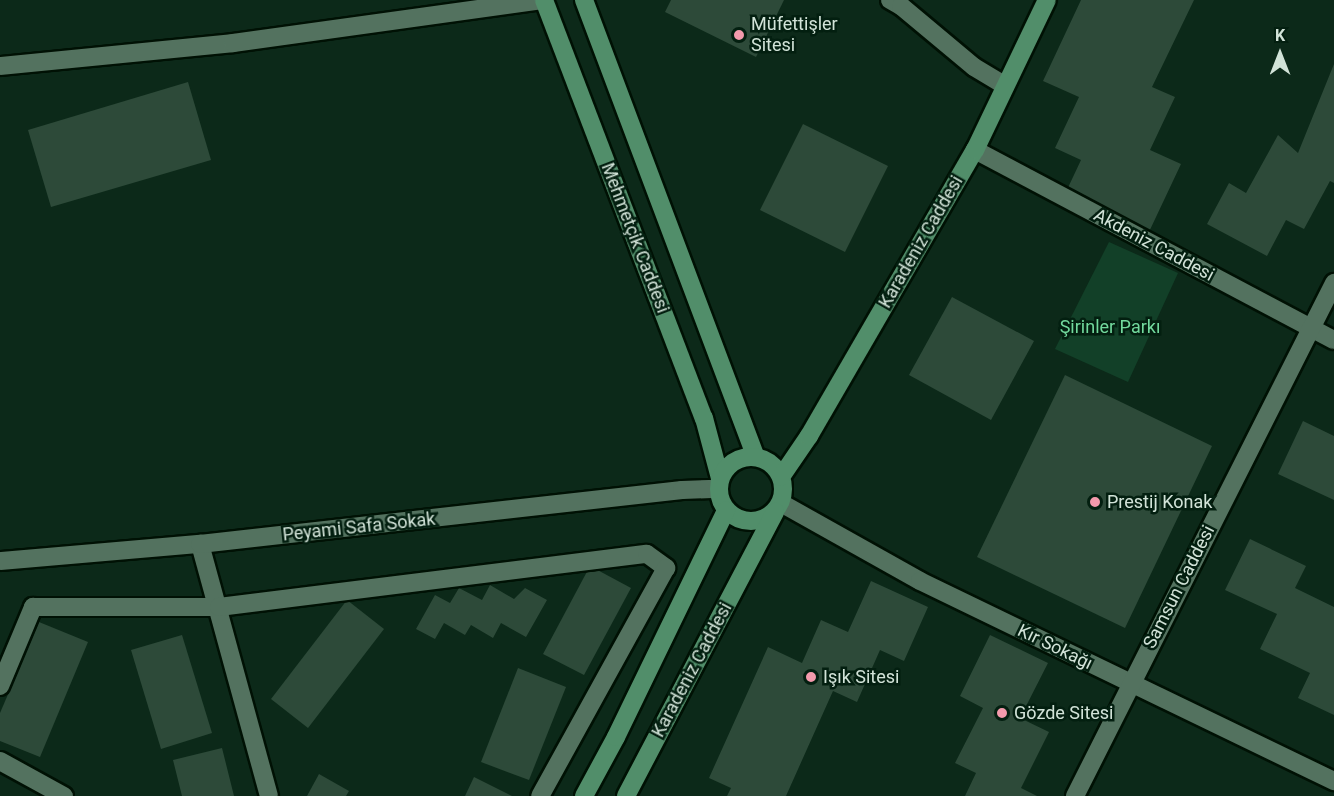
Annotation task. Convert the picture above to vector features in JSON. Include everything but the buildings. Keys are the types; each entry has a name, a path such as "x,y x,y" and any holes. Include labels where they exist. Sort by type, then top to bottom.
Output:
{"main road":[{"name":"Mehmetçik Caddesi","path":"544,0 704,418 719,483"},
{"name":"Mehmetçik Caddesi","path":"584,0 755,456"},
{"name":"Karadeniz Caddesi","path":"781,477 808,436 975,150 1004,85 1047,0"},
{"path":"755,456 775,467 781,477 784,488 778,507 756,522 744,522 726,510 719,483 726,468 735,461 755,456"},
{"name":"Karadeniz Caddesi","path":"626,796 778,507"},
{"name":"Karadeniz Caddesi","path":"584,796 616,737 726,510"}],"street":[{"path":"0,66 233,43 544,0"},
{"path":"890,0 901,6 974,67 1004,85"},
{"name":"Akdeniz Caddesi","path":"975,150 1334,340"},
{"name":"Samsun Caddesi","path":"1075,796 1334,282"},
{"name":"Peyami Safa Sokak","path":"0,561 200,544 682,490 719,483"},
{"name":"Kır Sokağı","path":"778,507 920,581 1334,781"},
{"path":"200,544 269,796"},
{"path":"0,687 33,606 219,607 647,554 666,568 540,796"},
{"path":"0,761 64,796"}],"green space":[{"name":"Şirinler Parkı","path":"1109,242 1178,273 1128,382 1055,349"}],"place":[{"name":"Müfettişler Sitesi","path":"739,35"},
{"name":"Prestij Konak","path":"1095,502"},
{"name":"Işık Sitesi","path":"811,677"},
{"name":"Gözde Sitesi","path":"1002,713"}]}
